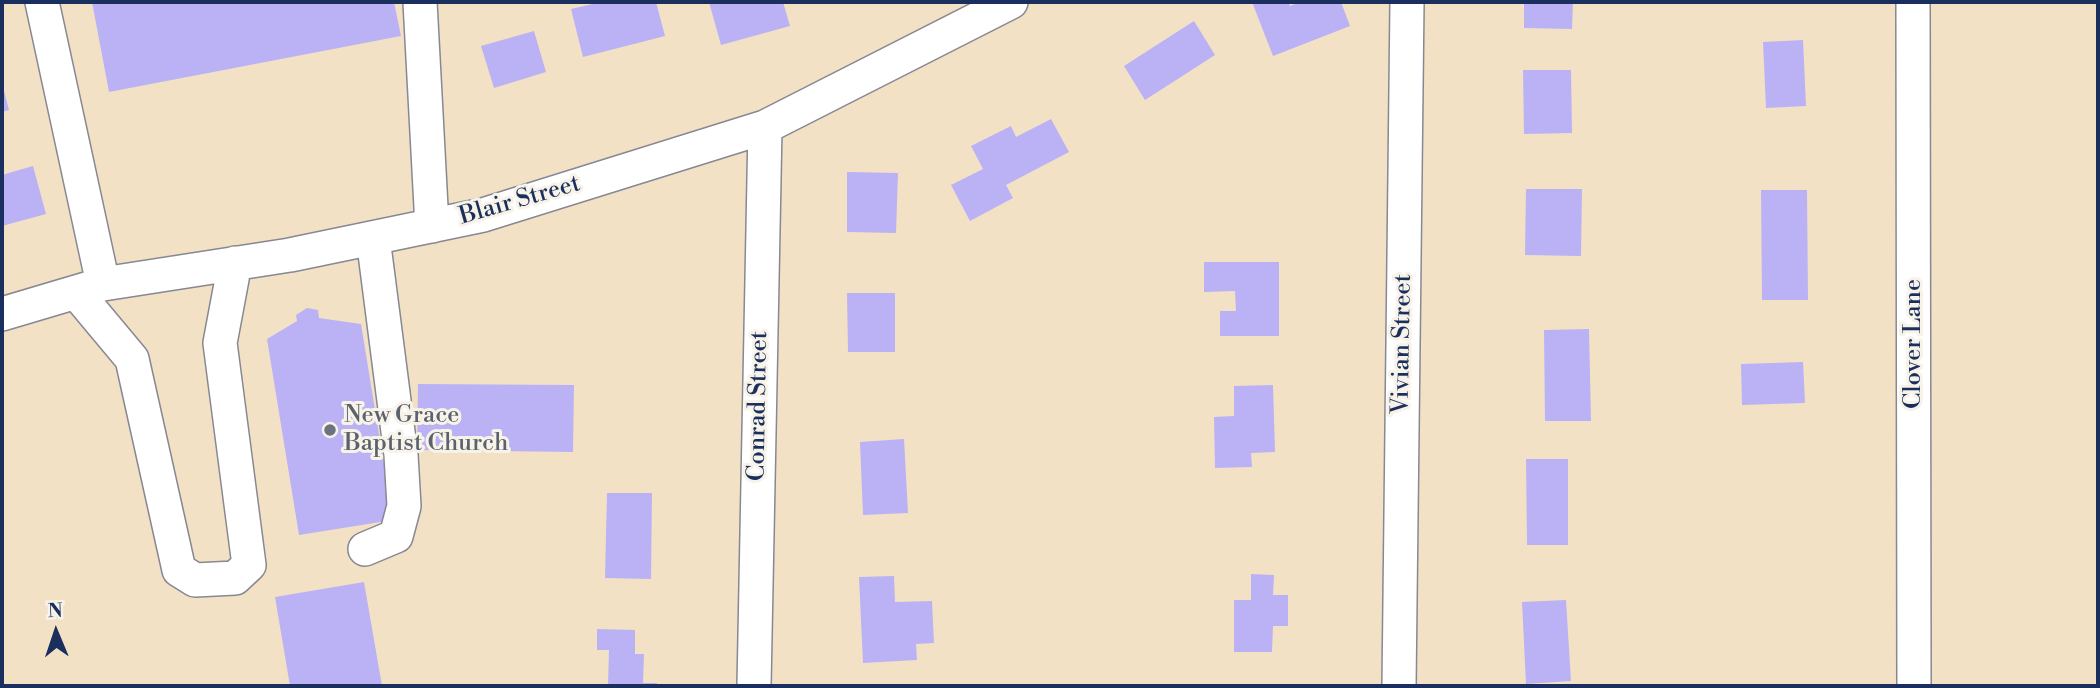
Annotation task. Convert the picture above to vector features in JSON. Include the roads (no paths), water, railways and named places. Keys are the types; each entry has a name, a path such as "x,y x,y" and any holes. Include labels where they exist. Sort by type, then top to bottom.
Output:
{"street":[{"path":"42,2 90,288 132,359 179,570 195,580 235,578 248,565 220,342 234,263"},
{"path":"420,2 432,226"},
{"name":"Blair Street","path":"2,314 90,288 373,238 484,215 765,127 1011,2"},
{"name":"Vivian Street","path":"1399,686 1407,2"},
{"name":"Clover Lane","path":"1913,2 1914,686"},
{"name":"Conrad Street","path":"754,686 765,127"},
{"path":"365,549 396,536 404,506 401,456 373,238"}],"place":[{"name":"New Grace Baptist Church","path":"330,430"}]}
